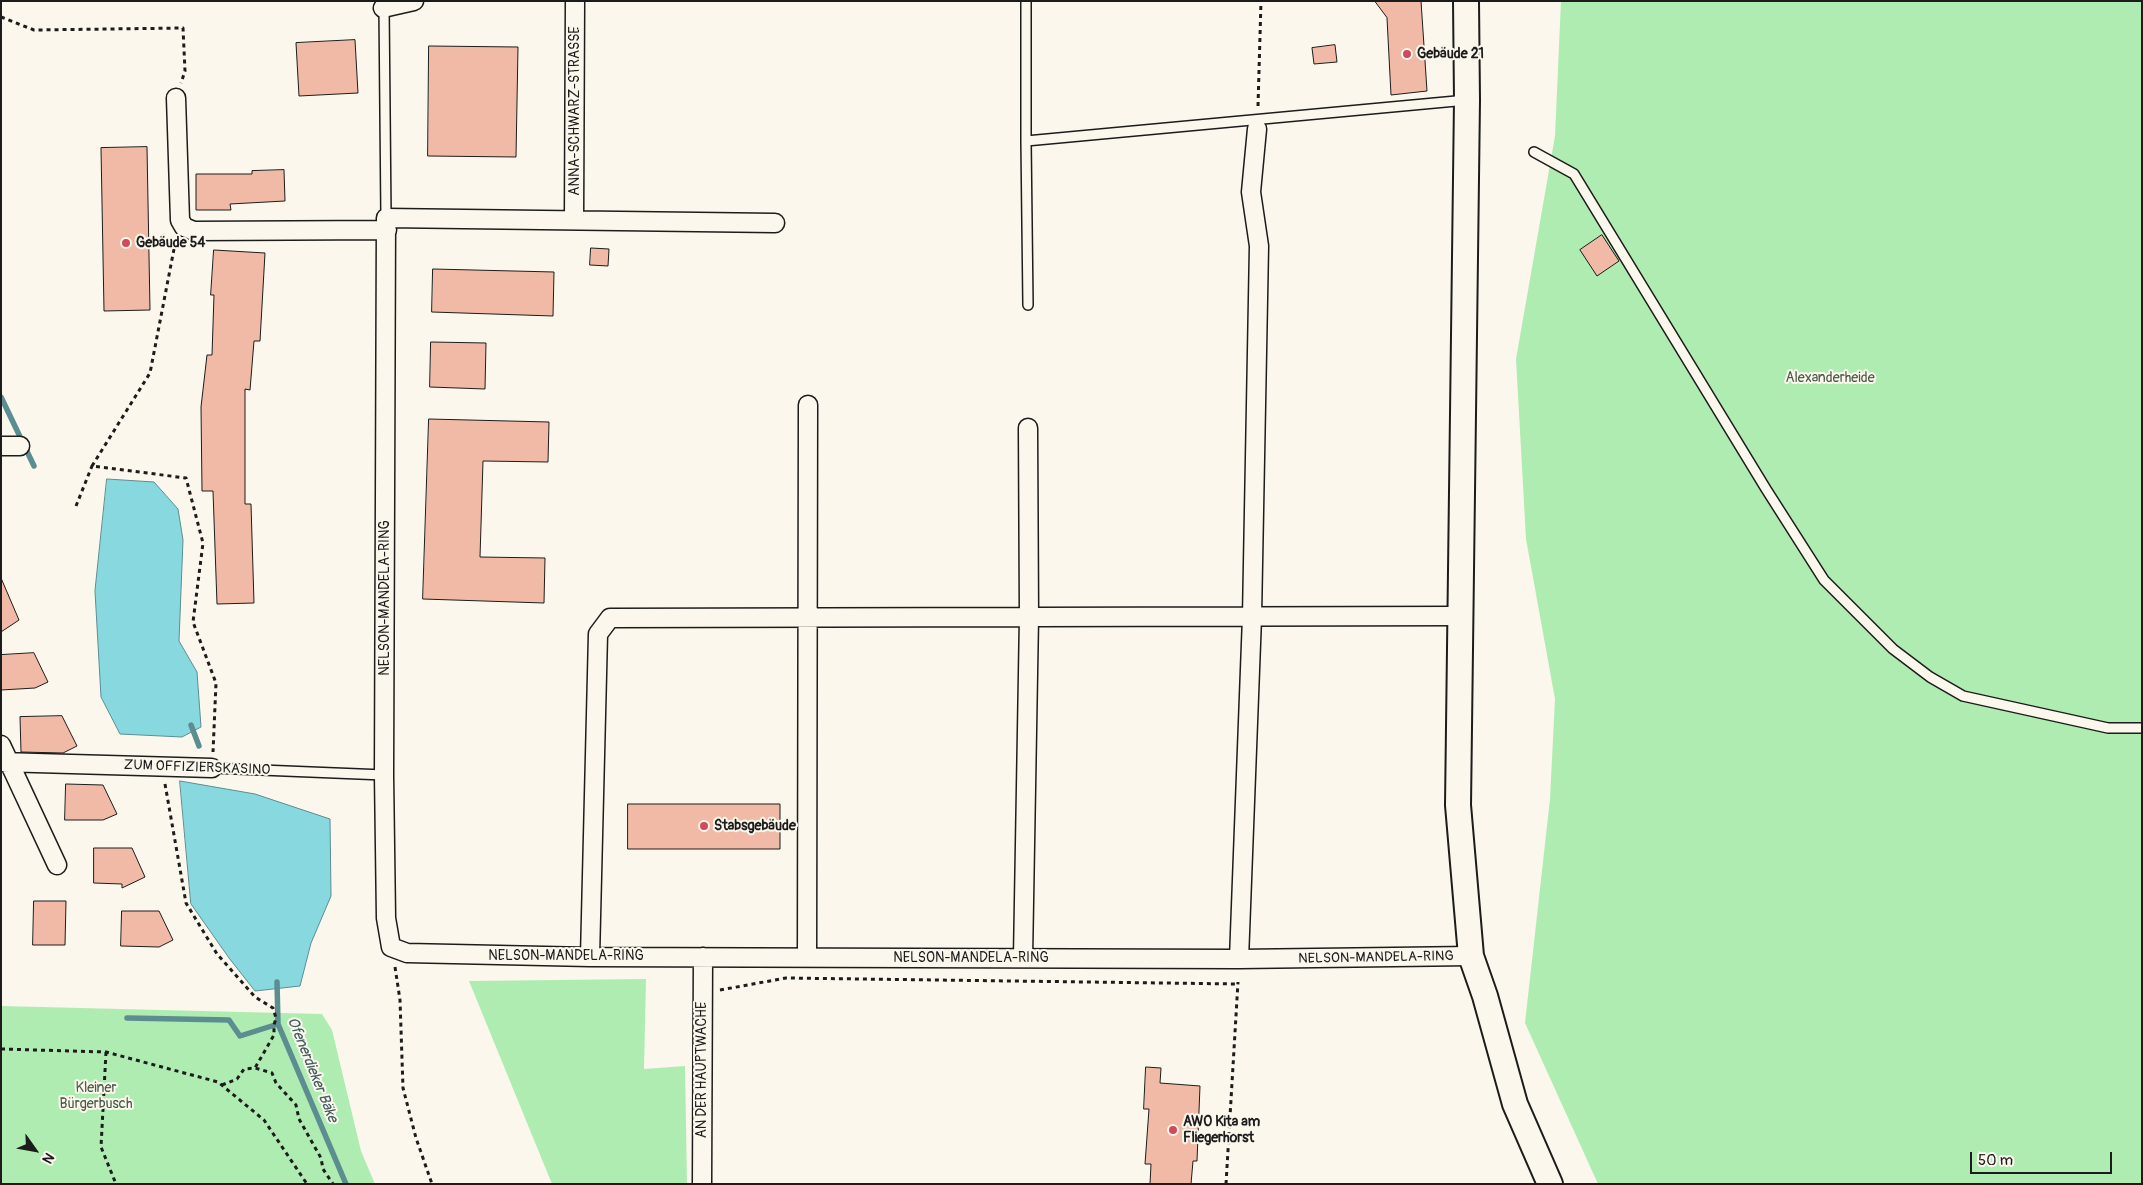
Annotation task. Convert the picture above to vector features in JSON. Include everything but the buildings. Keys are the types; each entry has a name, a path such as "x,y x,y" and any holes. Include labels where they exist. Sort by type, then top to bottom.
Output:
{"street":[{"path":"384,5 414,1"},
{"name":"ANNA-SCHWARZ-STRASSE","path":"574,220 575,1"},
{"path":"1466,1 1467,100 1458,805 1471,956 1485,996 1515,1104 1550,1184"},
{"path":"176,98 180,220 184,228 194,231 574,220 775,223"},
{"path":"1239,959 1252,617 1259,246 1250,192 1257,129"},
{"name":"NELSON-MANDELA-RING","path":"386,224 384,775 386,918 391,947 406,953 590,957 1239,959 1471,956"},
{"path":"807,957 808,405"},
{"path":"1024,958 1029,617 1028,428"},
{"path":"1,446 20,446"},
{"path":"590,957 598,634 610,618 1460,616"},
{"path":"1,745 5,762 57,865"},
{"name":"ZUM OFFIZIERSKASINO","path":"5,762 212,768"},
{"name":"AN DER HAUPTWACHE","path":"702,957 702,1184"}],"lane":[{"path":"1026,1 1028,305"},
{"path":"384,5 386,224"},
{"path":"1026,141 1467,100"},
{"path":"1534,152 1574,174 1760,481 1824,580 1893,649 1930,677 1963,696 2108,728 2142,728"},
{"name":"ZUM OFFIZIERSKASINO","path":"212,768 384,775"}],"path":[{"path":"1257,129 1261,1"},
{"path":"1,17 34,30 183,28 185,71 176,98"},
{"path":"76,506 92,466 150,373 174,249 184,228"},
{"path":"92,466 186,478 203,543 193,622 216,683 212,768"},
{"path":"162,766 186,903 217,954 255,997 273,1008 276,1018 274,1035 255,1068"},
{"path":"391,947 400,1000 403,1088 416,1138 432,1184"},
{"path":"1226,1184 1239,959"},
{"path":"702,993 786,978 1238,984"},
{"path":"1,1049 106,1052 218,1082 264,1120 307,1184"},
{"path":"106,1052 102,1147 116,1184"},
{"path":"222,1085 237,1079 244,1069 255,1068 272,1073 276,1083 296,1105 299,1119 321,1158 323,1169 334,1184"}],"green space":[{"name":"Alexanderheide","path":"1561,1 2142,1 2142,1184 1598,1184 1525,1023 1550,799 1555,699 1526,539 1516,359 1555,136"},
{"path":"646,979 644,1069 685,1066 687,1184 552,1184 469,981"},
{"name":"Kleiner Bürgerbusch","path":"1,1006 322,1014 332,1030 361,1151 375,1184 1,1184"}],"water":[{"path":"107,479 154,482 178,509 183,540 179,641 197,672 201,727 182,737 120,734 101,697 95,591"},
{"path":"180,781 255,794 330,819 331,896 311,943 300,986 255,991 191,904"}],"waterway":[{"path":"1,397 34,466"},
{"name":"Ofenerdieker Bäke","path":"191,725 199,746"},
{"name":"Ofenerdieker Bäke","path":"277,982 278,1024 346,1184"},
{"path":"127,1018 229,1020 240,1036 278,1024"}],"place":[{"name":"Gebäude 21","path":"1407,54"},
{"name":"Gebäude 54","path":"126,243"},
{"name":"Stabsgebäude","path":"704,826"},
{"name":"AWO Kita am Fliegerhorst","path":"1173,1130"}]}
